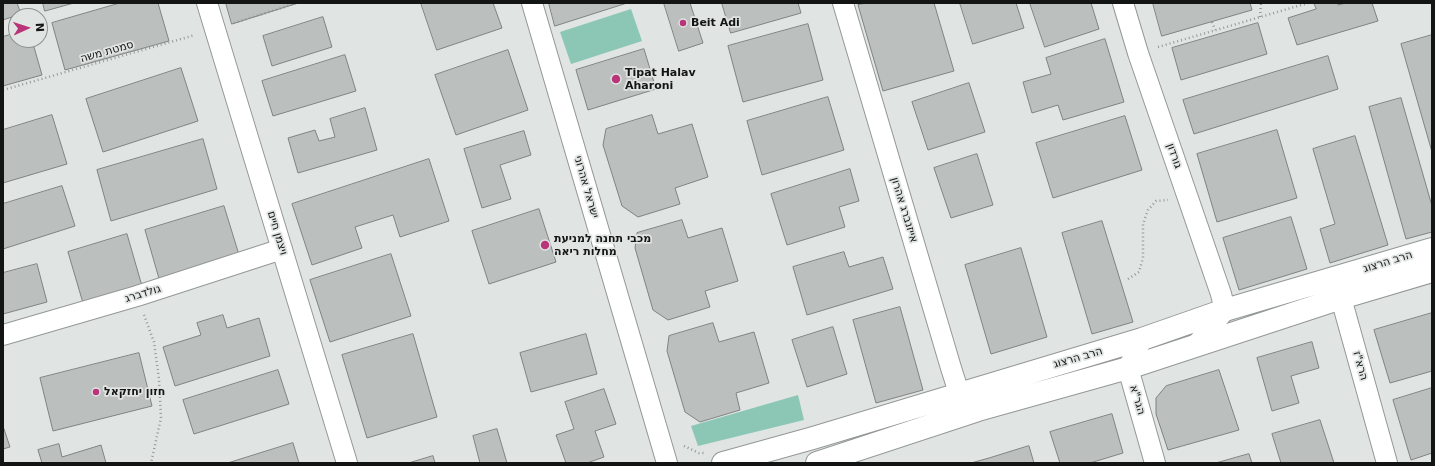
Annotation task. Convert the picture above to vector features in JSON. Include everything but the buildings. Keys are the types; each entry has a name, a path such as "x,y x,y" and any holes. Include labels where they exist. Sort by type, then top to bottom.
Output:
{"street":[{"name":"ויצמן חיים","path":"207,3 347,463"},
{"name":"ישראל אהרוני","path":"532,3 668,463"},
{"name":"אייזנברג אהרון","path":"843,3 951,368 960,393 978,410"},
{"name":"גורדון","path":"1123,3 1138,53 1188,194 1225,310"},
{"name":"גולדברג","path":"3,335 137,296 282,249"},
{"name":"הרב הרצוג","path":"723,463 813,438 1142,340 1225,310 1432,249"},
{"name":"הרב הרצוג","path":"819,463 978,410 1128,368 1197,344 1341,298 1432,271"},
{"path":"1315,284 1341,298"},
{"name":"הרא\"ז","path":"1341,298 1387,463"},
{"path":"1197,344 1225,310"},
{"path":"1128,368 1142,340"},
{"name":"הגר\"א","path":"1128,368 1155,463"},
{"path":"813,438 819,463"}],"path":[{"name":"סמטת משה","path":"3,90 215,29 297,3"},
{"path":"1260,17 1261,3"},
{"path":"1138,53 1308,3"},
{"path":"1212,22 1215,30"},
{"path":"1128,279 1139,272 1143,258 1143,224 1148,210 1156,201 1166,201 1188,194"},
{"path":"137,296 154,342 159,379 161,418 151,463"}],"green space":[{"path":"631,9 642,41 571,64 560,32"},
{"path":"798,395 804,420 698,446 691,426"}],"place":[{"name":"Beit Adi","path":"683,23"},
{"name":"Tipat Halav Aharoni","path":"616,79"},
{"name":"מכבי תחנה למניעת מחלות ריאה","path":"545,245"},
{"name":"חזון יחזקאל","path":"96,392"}]}
